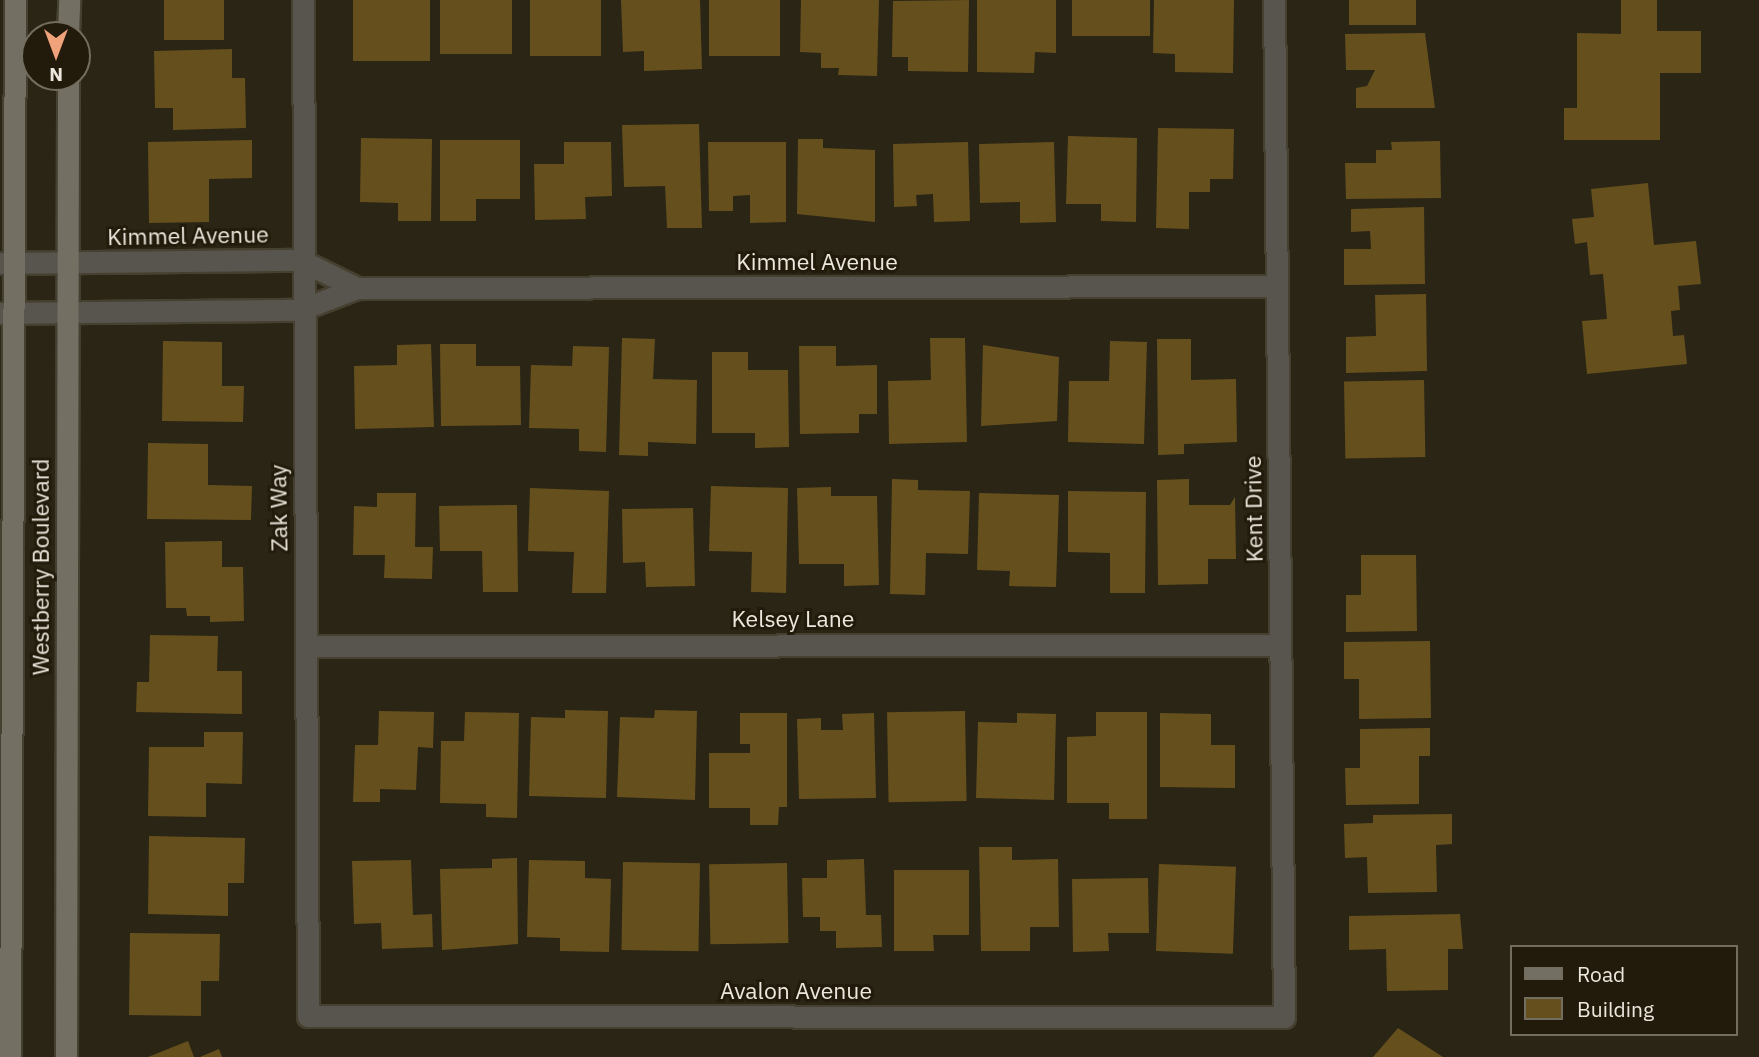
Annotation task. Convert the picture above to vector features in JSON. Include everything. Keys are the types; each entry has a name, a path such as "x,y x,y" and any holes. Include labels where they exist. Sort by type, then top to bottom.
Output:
{"street":[{"name":"Westberry Boulevard","path":"10,1057 6,313 15,0"},
{"path":"68,21 69,0"},
{"name":"Zak Way","path":"303,0 300,310 307,646 308,1016"},
{"name":"Kent Drive","path":"1273,0 1284,1017"},
{"name":"Westberry Boulevard","path":"66,1057 65,312 68,91"},
{"name":"Kimmel Avenue","path":"7,263 300,260 357,288"},
{"name":"Kimmel Avenue","path":"6,313 300,310 357,288 1276,286"},
{"name":"Kelsey Lane","path":"307,646 1280,645"},
{"name":"Avalon Avenue","path":"308,1016 1284,1017"}],"building":[{"path":"164,0 224,0 224,40 164,40"},
{"path":"353,0 430,0 430,61 353,61"},
{"path":"440,0 512,0 512,54 440,54"},
{"path":"530,0 601,0 601,56 530,56"},
{"path":"621,0 700,0 702,69 644,71 644,51 623,52"},
{"path":"709,0 780,0 780,56 709,56"},
{"path":"801,0 879,0 877,76 838,75 839,68 821,68 821,53 800,52"},
{"path":"969,0 968,72 908,71 908,57 892,57 893,1"},
{"path":"977,0 1056,0 1056,53 1035,52 1034,73 977,72"},
{"path":"1072,0 1150,0 1150,36 1072,36"},
{"path":"1154,0 1234,0 1233,73 1175,72 1175,54 1153,53"},
{"path":"1349,0 1416,0 1416,25 1349,25"},
{"path":"1621,0 1657,0 1657,31 1701,31 1701,73 1660,73 1660,140 1564,140 1564,108 1577,108 1577,33 1621,34"},
{"path":"1425,33 1435,108 1356,108 1356,88 1367,86 1375,70 1346,70 1345,34"},
{"path":"232,49 232,78 245,78 246,128 173,130 173,108 155,108 154,51"},
{"path":"699,124 702,228 667,228 665,186 624,187 622,125"},
{"path":"1158,128 1234,129 1233,179 1210,179 1210,192 1189,192 1189,229 1156,228"},
{"path":"1068,136 1137,138 1136,222 1101,221 1101,204 1066,204"},
{"path":"361,138 432,139 431,221 398,221 398,203 360,202"},
{"path":"798,139 823,139 823,148 875,150 875,222 797,214"},
{"path":"252,140 252,178 209,179 209,222 149,223 148,142"},
{"path":"440,140 520,140 520,199 476,199 476,221 440,221"},
{"path":"1440,141 1441,198 1346,199 1345,163 1376,163 1376,150 1392,150 1391,142"},
{"path":"564,142 611,142 612,196 585,197 586,219 535,220 534,164 564,164"},
{"path":"708,142 786,142 786,222 750,223 750,195 733,196 733,211 709,211"},
{"path":"968,142 970,221 934,222 933,194 916,195 917,206 894,207 893,144"},
{"path":"1054,142 1056,222 1020,223 1020,202 980,203 979,144"},
{"path":"1648,183 1654,245 1696,241 1701,284 1678,286 1680,310 1671,311 1673,336 1684,335 1687,364 1587,374 1582,321 1607,319 1603,274 1590,275 1587,242 1575,244 1572,219 1594,217 1591,189"},
{"path":"1424,207 1425,284 1344,285 1344,249 1371,249 1370,231 1351,232 1351,209"},
{"path":"1426,294 1427,371 1346,373 1346,337 1376,336 1375,295"},
{"path":"622,338 655,339 653,379 697,380 696,444 648,442 648,456 619,455"},
{"path":"930,338 965,338 967,442 889,444 888,381 931,380"},
{"path":"1157,339 1191,339 1191,380 1236,379 1237,442 1184,444 1184,454 1158,455"},
{"path":"163,341 222,342 222,386 244,386 243,422 162,421"},
{"path":"1110,341 1147,342 1144,444 1068,442 1069,381 1109,381"},
{"path":"431,344 434,427 355,429 354,366 397,365 397,345"},
{"path":"440,344 476,344 476,366 520,366 521,425 441,426"},
{"path":"983,345 1059,357 1057,421 981,426"},
{"path":"573,346 609,347 606,452 579,451 579,429 529,428 531,365 572,366"},
{"path":"799,346 836,346 836,366 877,365 877,414 859,414 859,433 800,434"},
{"path":"712,352 748,352 748,370 788,370 789,447 755,448 755,433 712,433"},
{"path":"1424,380 1425,457 1345,458 1344,381"},
{"path":"148,443 208,444 208,485 252,486 251,520 147,519"},
{"path":"892,479 918,480 918,490 970,491 968,554 926,553 925,595 890,594"},
{"path":"1189,479 1189,505 1230,505 1235,497 1236,559 1208,559 1208,584 1158,585 1157,480"},
{"path":"711,486 788,488 786,593 751,592 752,552 709,551"},
{"path":"831,487 831,496 877,496 879,585 844,586 844,564 799,564 797,488"},
{"path":"530,488 609,491 606,593 572,593 574,552 528,551"},
{"path":"1068,491 1146,492 1145,593 1110,593 1110,553 1068,552"},
{"path":"377,493 416,493 415,547 433,547 432,579 384,578 385,555 353,555 354,506 377,507"},
{"path":"979,493 1059,495 1056,587 1009,586 1010,571 977,570"},
{"path":"517,505 518,592 483,592 482,551 440,551 439,506"},
{"path":"693,508 695,586 646,587 645,562 623,563 622,509"},
{"path":"222,541 222,567 243,567 244,621 210,622 210,616 187,616 186,608 166,608 165,542"},
{"path":"1361,555 1416,555 1417,631 1346,632 1346,595 1361,595"},
{"path":"150,635 218,636 217,671 242,671 242,714 136,712 137,682 149,682"},
{"path":"1430,641 1431,718 1359,719 1359,679 1344,679 1344,642"},
{"path":"565,710 608,711 606,798 529,796 531,717 565,718"},
{"path":"655,710 697,711 695,800 617,797 620,717 654,718"},
{"path":"379,711 434,712 433,748 418,747 416,790 380,789 380,802 353,802 355,745 378,745"},
{"path":"965,711 967,801 889,802 887,712"},
{"path":"465,712 519,713 517,818 486,817 486,804 440,803 441,741 464,741"},
{"path":"1096,712 1147,712 1147,819 1109,819 1109,803 1067,803 1067,737 1096,736"},
{"path":"740,713 787,713 787,807 779,807 778,825 750,825 750,808 709,808 709,753 750,753 750,744 740,744"},
{"path":"874,713 876,798 799,799 797,719 821,718 821,730 843,730 842,714"},
{"path":"1017,713 1056,714 1054,800 976,798 978,722 1017,723"},
{"path":"1160,713 1211,714 1211,745 1235,745 1235,788 1160,787"},
{"path":"1430,728 1430,756 1419,756 1419,804 1346,805 1345,768 1360,768 1360,729"},
{"path":"204,732 243,732 242,784 206,783 206,817 148,816 149,747 204,747"},
{"path":"1452,814 1452,844 1436,845 1437,892 1368,893 1367,857 1345,858 1344,824 1373,823 1373,815"},
{"path":"149,836 245,838 244,883 228,883 228,916 148,914"},
{"path":"979,847 1012,847 1012,860 1058,859 1059,927 1030,927 1030,951 981,951"},
{"path":"517,858 518,944 442,950 440,869 492,868 492,859"},
{"path":"864,859 866,915 881,915 882,947 836,948 836,931 820,931 820,917 803,917 802,878 827,878 827,860"},
{"path":"411,860 413,915 432,914 433,947 382,949 381,923 354,924 352,861"},
{"path":"529,860 585,861 585,878 611,879 609,952 560,951 560,938 527,937"},
{"path":"623,862 700,863 698,951 621,950"},
{"path":"787,863 788,943 710,944 709,864"},
{"path":"1159,864 1236,867 1233,954 1156,951"},
{"path":"894,870 969,870 969,935 933,935 934,951 894,951"},
{"path":"1148,878 1149,933 1108,933 1109,951 1073,952 1072,879"},
{"path":"1460,914 1463,949 1448,949 1448,990 1387,991 1386,949 1349,950 1349,916"},
{"path":"130,933 220,934 219,981 201,981 201,1016 129,1015"},
{"path":"1398,1028 1443,1057 1373,1057"},
{"path":"188,1041 194,1057 148,1057"},
{"path":"219,1049 222,1057 200,1057"}]}
